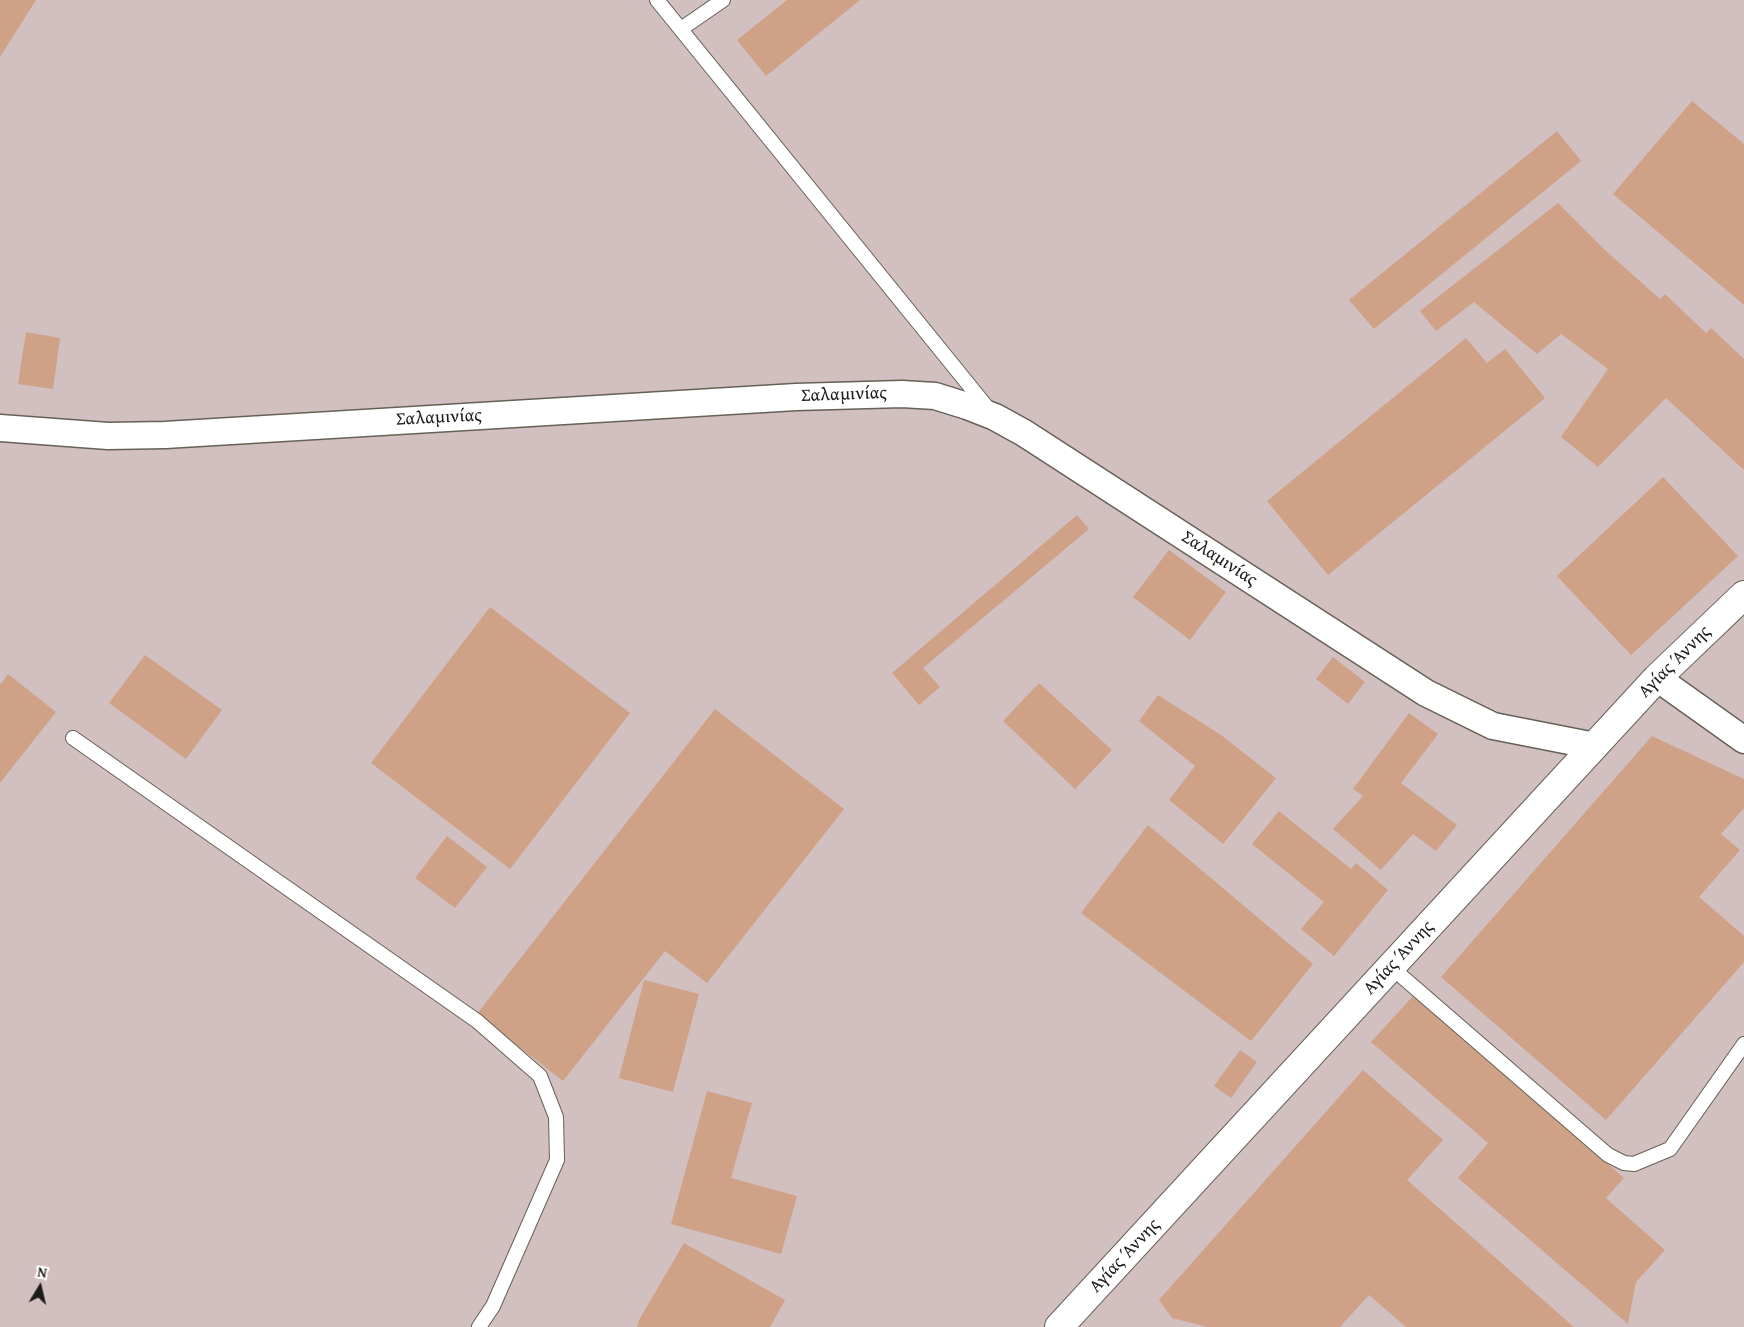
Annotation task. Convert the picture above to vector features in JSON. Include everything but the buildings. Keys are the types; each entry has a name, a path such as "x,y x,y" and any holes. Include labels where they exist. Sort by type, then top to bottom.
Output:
{"street":[{"name":"Σαλαμινίας","path":"0,428 108,436 165,435 796,397 902,394 935,396 995,417 1024,433 1426,693 1493,726 1595,746"},
{"name":"Αγίας Άννης","path":"1059,1327 1657,678 1744,595"},
{"path":"1657,678 1744,740"}],"lane":[{"path":"657,0 995,417"},
{"path":"681,30 723,0"},
{"path":"73,738 477,1021 540,1076 556,1117 558,1160 493,1306 479,1327"},
{"path":"1391,967 1608,1156 1624,1163 1634,1164 1670,1150 1744,1044"}],"shaded area":[{"path":"0,0 1744,0 1744,1327 0,1327"}]}
